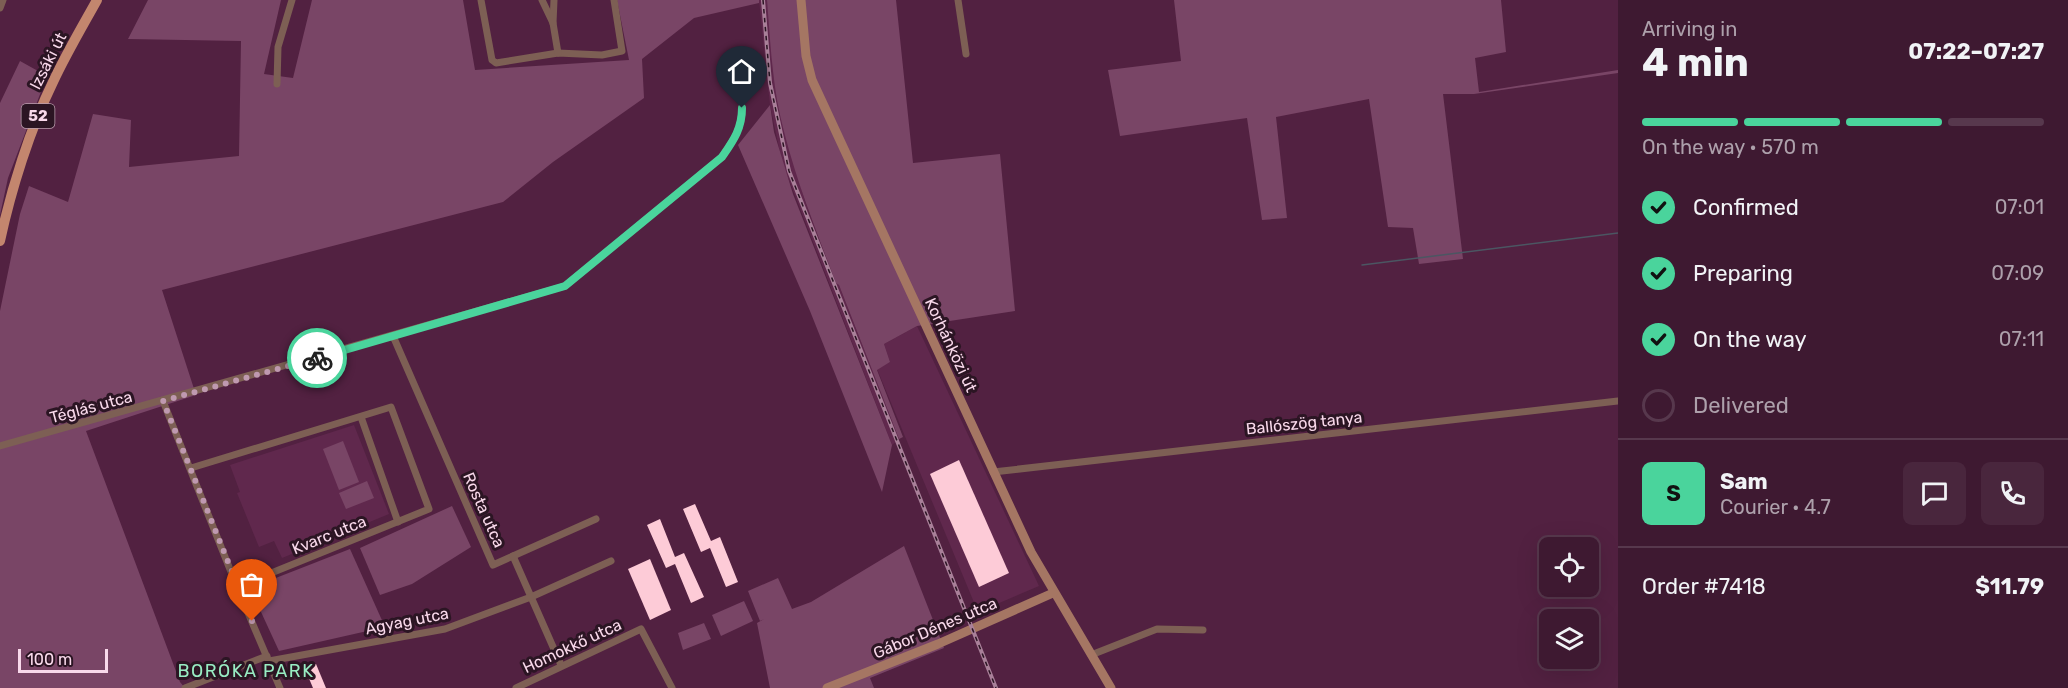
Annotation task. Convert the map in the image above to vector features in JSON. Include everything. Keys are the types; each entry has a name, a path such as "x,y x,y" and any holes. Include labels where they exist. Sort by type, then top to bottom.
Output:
{"main road":[{"name":"Izsáki út","path":"0,241 6,214 40,110 97,0"}],"street":[{"path":"0,8 3,0"},
{"path":"278,84 278,47 292,0"},
{"path":"482,0 492,60 496,63 558,52 589,56 622,51 614,0"},
{"path":"542,0 553,23"},
{"path":"554,0 553,23 558,52"},
{"name":"Korhánközi út","path":"801,0 806,56 812,80 1031,552 1053,593 1111,688"},
{"path":"958,0 966,54"},
{"name":"Téglás utca","path":"0,446 565,286 722,157 737,136 742,120 742,108"},
{"name":"Rosta utca","path":"393,336 493,565 513,556 561,665"},
{"name":"Ballószög tanya","path":"993,472 1618,400"},
{"path":"163,401 280,688"},
{"name":"Kvarc utca","path":"237,587 429,508 391,407 361,417"},
{"path":"191,468 361,417 398,522"},
{"path":"513,556 596,519"},
{"name":"Agyag utca","path":"185,688 268,658 445,629 531,597 611,561"},
{"name":"Gábor Dénes utca","path":"827,688 1053,593"},
{"name":"Homokkő utca","path":"516,688 641,629 672,688"},
{"path":"1091,655 1156,629 1203,630"}],"shaded area":[{"path":"148,0 281,0 264,74 293,78 312,0 463,0 475,70 629,60 617,0 759,0 759,3 694,18 642,59 644,98 553,162 503,202 162,290 196,395 86,431 180,682 185,688 0,688 0,311 20,214 29,186 68,202 93,114 131,120 129,167 239,156 241,41 128,39"},
{"path":"759,0 767,0 780,114 805,201 835,282 839,285 899,439 892,445 782,162 770,105"},
{"path":"767,0 896,0 913,163 1000,154 1015,311 917,326 884,344 890,362 877,370 903,437 899,439 839,285 836,283 791,158 775,87"},
{"path":"1174,0 1501,0 1506,52 1475,58 1479,92 1618,70 1618,73 1474,94 1443,94 1463,259 1419,264 1413,228 1388,227 1369,99 1276,117 1287,218 1262,220 1247,118 1120,136 1108,70 1181,61"},
{"path":"20,61 47,76 8,178 0,215 0,103"},
{"path":"770,105 774,132 793,194 892,445 882,492 810,311 738,145"},
{"path":"917,326 1039,586 978,612 877,369 890,362 884,344"},
{"path":"354,425 389,514 282,558 274,541 259,547 237,493 240,492 230,465"},
{"path":"343,441 359,482 339,490 323,449"},
{"path":"367,481 374,498 346,509 339,493"},
{"path":"452,506 471,547 412,584 380,595 360,548"},
{"path":"904,546 944,648 870,678 874,688 770,688 757,623 764,619 760,621 748,591 778,578 792,609 811,602"},
{"path":"350,549 385,627 279,651 250,588"},
{"path":"744,601 753,621 721,636 712,615"},
{"path":"704,623 711,639 683,650 678,633"}],"building":[{"path":"959,460 1009,573 979,587 930,474"},
{"path":"695,504 711,541 720,537 738,582 726,587 710,548 701,552 683,509"},
{"path":"660,519 675,557 684,553 704,597 691,603 675,564 666,568 647,525"},
{"path":"650,559 671,610 650,620 628,569"},
{"path":"316,664 326,688 313,688 305,669"}],"waterway":[{"path":"1362,265 1618,233"}],"railway":[{"path":"763,0 770,83 789,171 996,688"}],"way so far":[{"path":"252,621 163,401 317,358"}],"district":[{"name":"BORÓKA PARK","path":"246,671"}],"route":[{"path":"317,358 565,286 722,157 737,136 742,120 742,108"}]}
